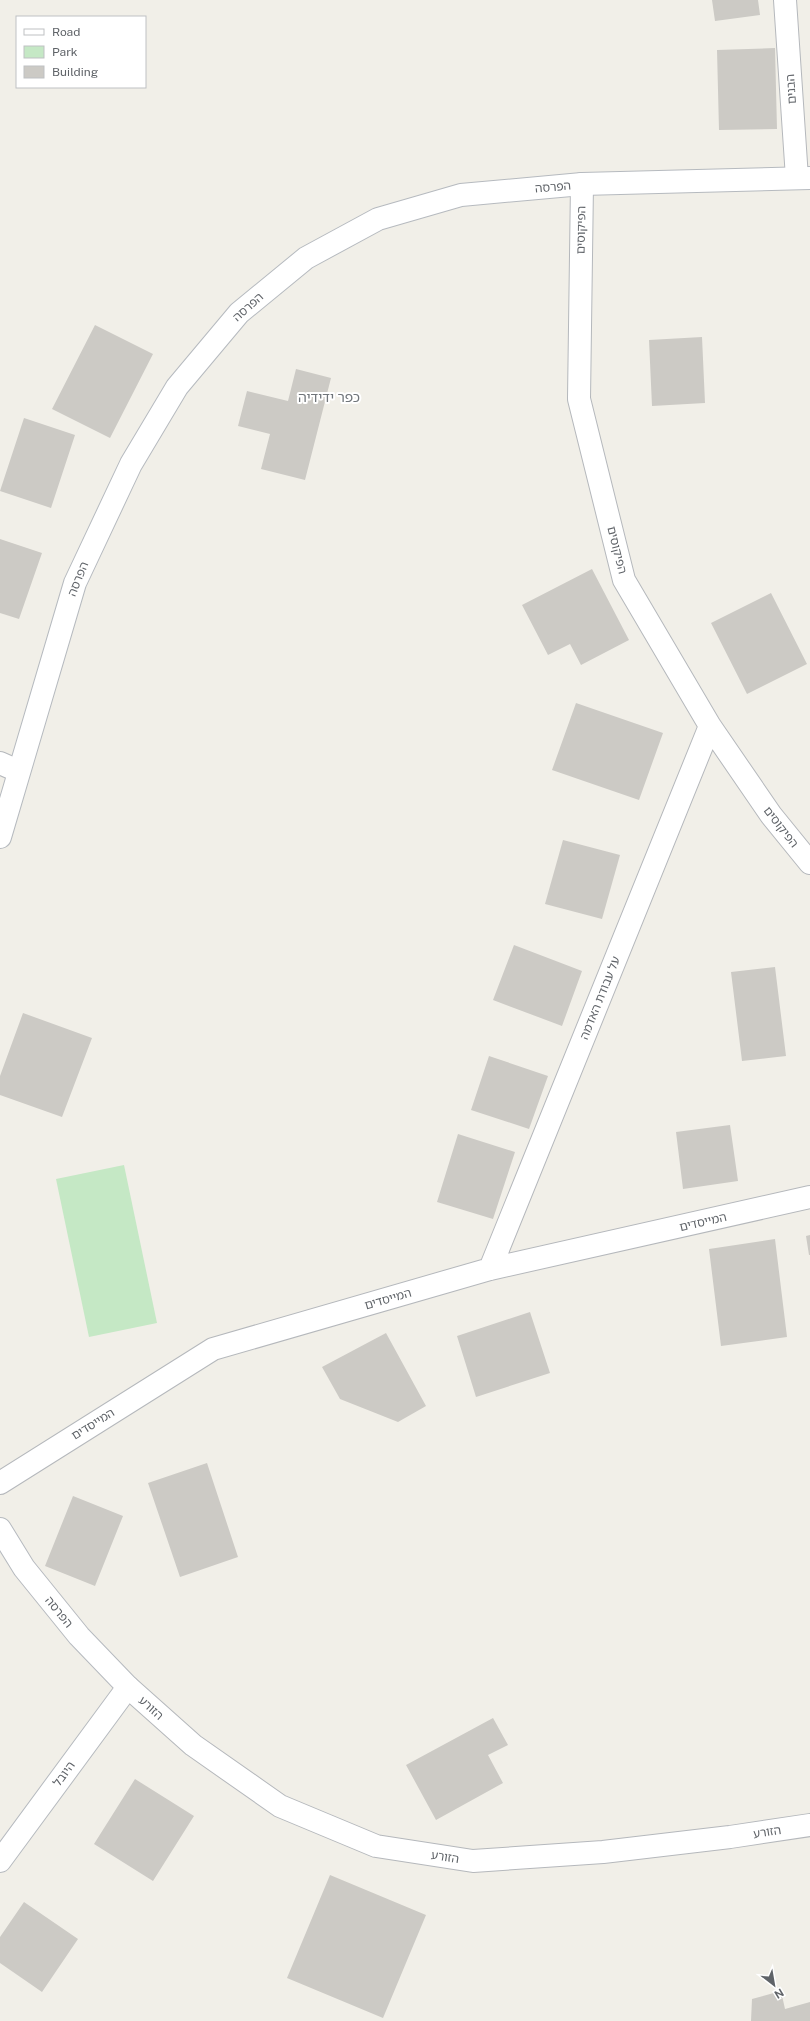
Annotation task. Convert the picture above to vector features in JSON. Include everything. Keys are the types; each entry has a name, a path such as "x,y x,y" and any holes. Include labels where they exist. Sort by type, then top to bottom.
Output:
{"street":[{"name":"הבנים","path":"785,0 804,178"},
{"name":"הפרסה","path":"0,837 9,767 75,582 131,464 177,387 239,313 306,258 378,219 461,195 582,184 804,178"},
{"name":"הפיקוסים","path":"582,184 579,399 624,580 710,726 771,815 810,863"},
{"name":"על עבודת האדמה","path":"490,1269 710,726"},
{"name":"המייסדים","path":"0,1483 213,1349 490,1269 810,1198"},
{"name":"הפרסה","path":"0,1529 24,1568 78,1636 128,1687"},
{"name":"הזורע","path":"128,1687 193,1745 280,1806 376,1846 473,1861 603,1852 730,1837 810,1825"},
{"name":"היובל","path":"0,1861 128,1687"}],"green space":[{"path":"124,1165 157,1323 89,1337 56,1179"}],"building":[{"path":"712,0 758,0 760,15 715,21"},
{"path":"775,48 777,129 719,130 717,50"},
{"path":"95,325 153,354 110,438 52,409"},
{"path":"702,337 705,403 652,406 649,340"},
{"path":"296,369 331,378 305,480 261,469 270,434 238,426 247,391 288,401"},
{"path":"24,418 75,435 51,508 0,491"},
{"path":"0,539 42,553 19,619 0,613"},
{"path":"592,569 629,640 581,665 570,644 548,655 522,605"},
{"path":"771,593 807,664 747,694 711,623"},
{"path":"576,703 663,733 639,800 552,770"},
{"path":"563,840 620,855 602,919 545,904"},
{"path":"514,945 582,971 562,1026 493,1000"},
{"path":"775,967 786,1056 742,1061 731,972"},
{"path":"23,1013 92,1038 62,1117 0,1095 0,1076"},
{"path":"489,1056 548,1076 529,1129 471,1110"},
{"path":"730,1125 738,1181 683,1189 676,1132"},
{"path":"458,1134 515,1152 493,1219 437,1202"},
{"path":"810,1235 810,1255 809,1255 806,1236"},
{"path":"775,1239 787,1337 721,1346 709,1249"},
{"path":"530,1312 550,1373 476,1397 457,1336"},
{"path":"386,1333 426,1406 398,1422 340,1399 322,1367"},
{"path":"207,1463 238,1557 180,1577 148,1483"},
{"path":"73,1496 123,1516 95,1586 45,1566"},
{"path":"493,1718 508,1745 488,1755 503,1783 436,1820 406,1765"},
{"path":"135,1779 194,1816 153,1881 94,1844"},
{"path":"330,1875 426,1915 383,2018 287,1978"},
{"path":"24,1902 78,1939 42,1992 0,1963 0,1937"},
{"path":"781,1991 785,2009 810,2002 810,2021 751,2021 752,1999"}],"district":[{"name":"כפר ידידיה","path":"329,397"}]}
